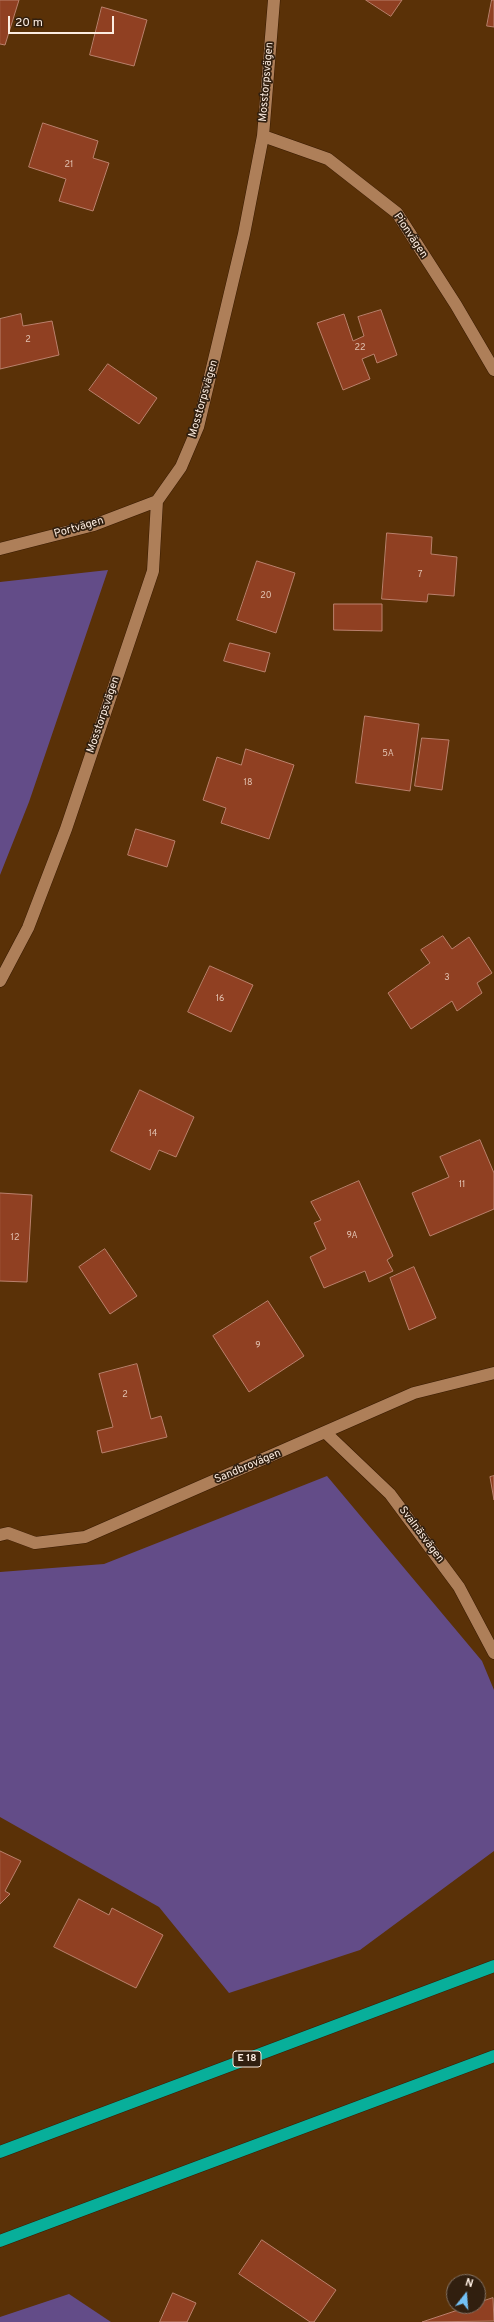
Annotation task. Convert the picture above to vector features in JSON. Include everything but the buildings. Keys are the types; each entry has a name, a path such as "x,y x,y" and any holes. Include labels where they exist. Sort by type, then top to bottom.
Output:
{"highway":[{"name":"E 18","path":"0,2152 494,1966"},
{"path":"0,2241 494,2056"}],"street":[{"name":"Mosstorpsvägen","path":"0,981 28,928 66,829 153,571 157,501 181,467 198,428 244,234 263,136 274,0"},
{"name":"Pionvägen","path":"263,136 328,159 397,213 494,370"},
{"name":"Portvägen","path":"0,549 94,525 157,501"},
{"name":"Sandbrovägen","path":"3,1531 35,1543 85,1537 326,1433 414,1393 494,1372"},
{"name":"Svalnäsvägen","path":"326,1433 390,1494 459,1587 494,1653"}],"shaded area":[{"path":"108,570 29,802 0,875 0,582"},
{"path":"327,1476 482,1661 494,1690 494,1851 360,1950 229,1993 159,1907 0,1817 0,1572 104,1564"},
{"path":"69,2294 111,2322 0,2322 0,2317"}]}
